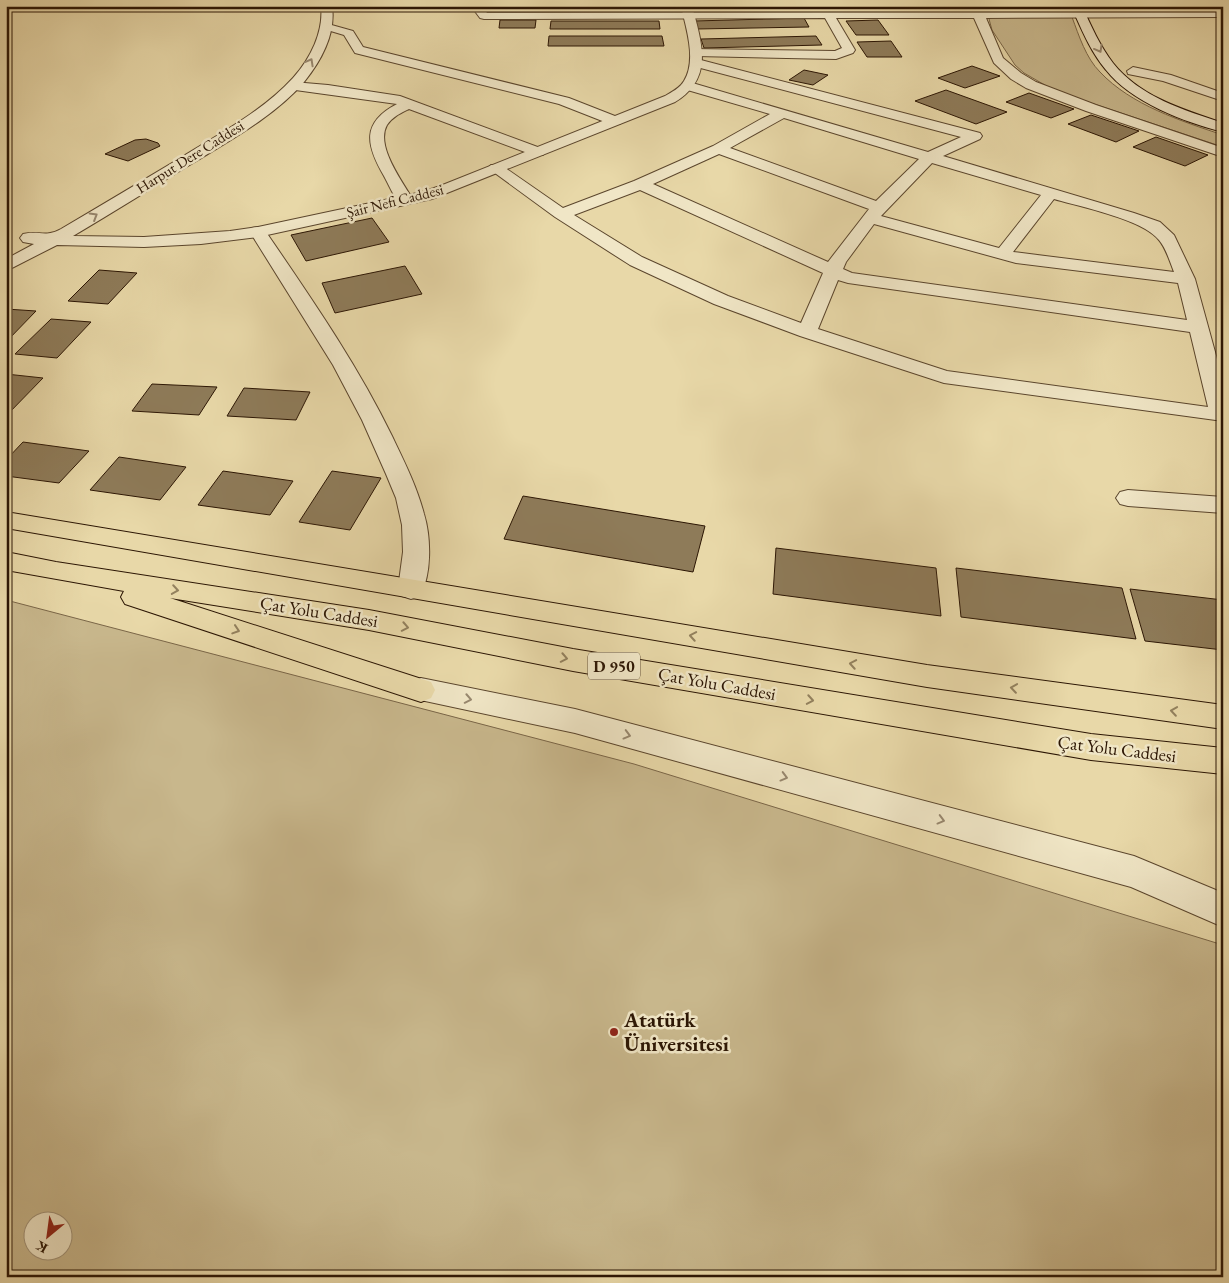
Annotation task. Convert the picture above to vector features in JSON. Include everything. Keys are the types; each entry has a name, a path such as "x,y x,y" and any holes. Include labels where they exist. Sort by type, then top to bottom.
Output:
{"highway":[{"name":"D 950","path":"6,520 927,676 1223,717"},
{"name":"Çat Yolu Caddesi","path":"6,561 56,571 369,620 573,660 1091,747 1223,761"},
{"path":"56,571 420,690"}],"street":[{"path":"326,6 328,27 349,33 359,50 564,101 615,121"},
{"path":"476,6 484,16 687,10 1098,10 1223,14"},
{"path":"496,168 561,214 636,261 720,300 808,332 944,377 1222,418 1186,280 1168,239 1154,226 1128,216 689,86 696,58 687,10"},
{"path":"696,58 844,53 849,50 826,10"},
{"path":"978,10 998,60 1010,72 1031,85 1091,108 1223,153"},
{"path":"1077,10 1103,58 1117,76 1144,96 1184,114 1223,128"},
{"path":"1098,10 1106,28"},
{"name":"Harput Dere Caddesi","path":"6,266 55,240 237,129 293,86 307,69 328,27"},
{"name":"Harput Dere Caddesi","path":"88,203 224,125 250,107 278,83 298,56"},
{"path":"696,58 974,136 929,157 875,212 837,261 808,332"},
{"path":"1223,97 1129,67 1141,80 1160,93 1184,105 1223,119"},
{"path":"293,86 380,96 409,104 538,152"},
{"name":"Şair Nefi Caddesi","path":"29,238 55,240 182,240 258,232 406,200 446,189 676,97 689,86"},
{"path":"406,200 380,153 376,134 383,119 409,104"},
{"path":"561,214 640,184 718,149 783,113"},
{"path":"718,149 875,212 1002,255 1186,280"},
{"path":"640,184 832,272 857,280 1199,327"},
{"path":"1002,255 1050,194"},
{"path":"6,250 63,218"},
{"path":"258,232 314,316 371,414 407,493 413,519 416,550 415,573 411,589"},
{"path":"1128,498 1223,505"},
{"path":"420,690 576,721 1125,870 1223,910"}],"shaded area":[{"path":"993,17 1072,17 1083,46 1091,60 1112,84 1157,111 1223,135 1223,147 1050,88 1024,73 1015,65 992,30 989,19"},
{"name":"Atatürk Üniversitesi","path":"6,600 634,764 1223,945 1223,1277 6,1277"}],"building":[{"path":"694,6 747,6 748,8 694,8"},
{"path":"748,6 801,6 801,7 748,8"},
{"path":"804,18 809,27 697,29 694,21"},
{"path":"500,20 536,20 535,28 499,28"},
{"path":"878,20 889,35 856,35 846,21"},
{"path":"551,21 659,21 660,29 550,29"},
{"path":"549,36 662,36 664,46 548,46"},
{"path":"816,36 822,45 704,48 701,39"},
{"path":"891,41 902,57 867,57 857,42"},
{"path":"972,66 1000,76 965,88 938,78"},
{"path":"804,70 828,75 813,85 789,80"},
{"path":"946,90 1007,112 976,124 915,101"},
{"path":"1029,93 1074,109 1051,118 1006,102"},
{"path":"1091,115 1139,131 1116,142 1068,124"},
{"path":"1156,137 1208,155 1185,166 1133,147"},
{"path":"146,139 158,143 160,146 128,161 105,154 135,140"},
{"path":"372,218 389,242 306,261 291,235"},
{"path":"405,266 422,294 335,313 322,283"},
{"path":"99,270 137,273 108,304 68,301"},
{"path":"6,309 36,311 6,342"},
{"path":"51,319 91,322 57,358 15,354"},
{"path":"6,374 43,378 6,416"},
{"path":"152,384 217,387 199,415 132,411"},
{"path":"244,388 310,392 296,420 227,416"},
{"path":"23,442 89,451 59,483 6,476 6,460"},
{"path":"119,457 186,467 160,500 90,490"},
{"path":"223,471 293,481 270,515 198,505"},
{"path":"332,471 381,478 350,530 299,522"},
{"path":"523,496 705,526 693,572 504,539"},
{"path":"776,548 936,568 941,616 773,594"},
{"path":"956,568 1122,588 1136,639 961,617"},
{"path":"1130,589 1223,600 1223,650 1145,641"}],"place":[{"name":"Atatürk Üniversitesi","path":"614,1032"}]}
